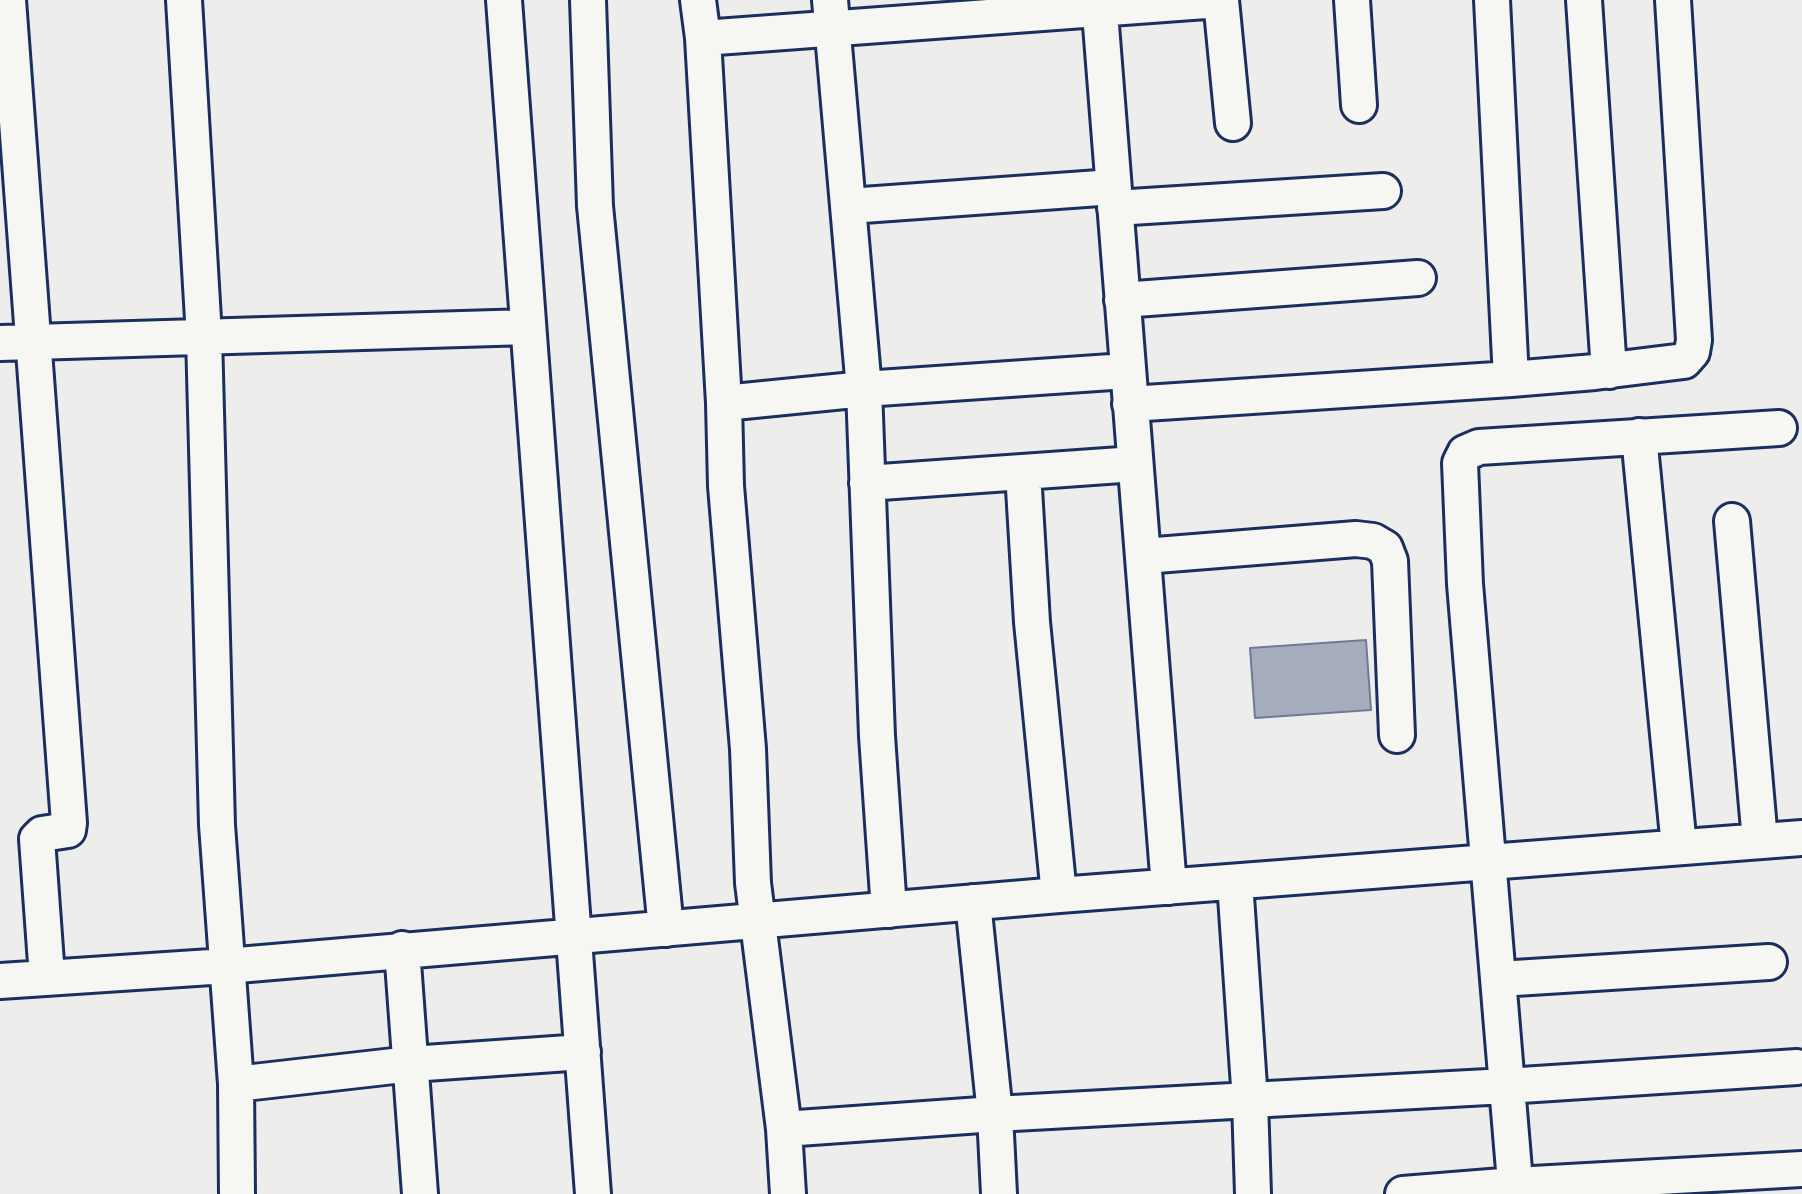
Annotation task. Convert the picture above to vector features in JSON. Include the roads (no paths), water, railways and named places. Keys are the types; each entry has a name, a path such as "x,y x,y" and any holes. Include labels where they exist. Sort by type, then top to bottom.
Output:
{"street":[{"path":"8,0 69,823 68,830 42,834 37,839 47,977"},
{"path":"184,0 204,336 217,825 236,1084 237,1194"},
{"path":"504,0 593,1194"},
{"path":"588,0 595,206 666,929"},
{"path":"698,0 703,38 726,486 748,749 753,883 784,1129 788,1194"},
{"path":"703,38 831,14 1220,0 1233,123"},
{"path":"1352,0 1359,105"},
{"path":"1492,0 1511,379"},
{"path":"1584,0 1609,371"},
{"path":"724,403 864,389 1128,388 1511,379 1684,361 1692,352 1694,340 1673,0"},
{"path":"1100,4 1169,887"},
{"path":"831,14 864,389 877,736 889,910"},
{"path":"849,206 1383,191"},
{"path":"1122,300 1418,278"},
{"path":"0,343 528,327"},
{"path":"1515,1189 1465,584 1460,463 1465,453 1479,447 1779,428"},
{"path":"1639,436 1679,847"},
{"path":"867,483 1135,464"},
{"path":"1023,472 1032,622 1059,895"},
{"path":"1732,521 1760,841"},
{"path":"1144,556 1356,539 1373,541 1385,548 1390,561 1397,735"},
{"path":"0,981 226,966 1059,895 1802,838"},
{"path":"1235,882 1253,1194"},
{"path":"973,902 995,1114 999,1194"},
{"path":"402,949 420,1194"},
{"path":"1499,979 1769,962"},
{"path":"236,1084 411,1064 583,1052"},
{"path":"784,1129 1797,1067"},
{"path":"1403,1194 1802,1169"}],"water":[{"path":"1366,640 1371,710 1255,718 1250,648"}]}
